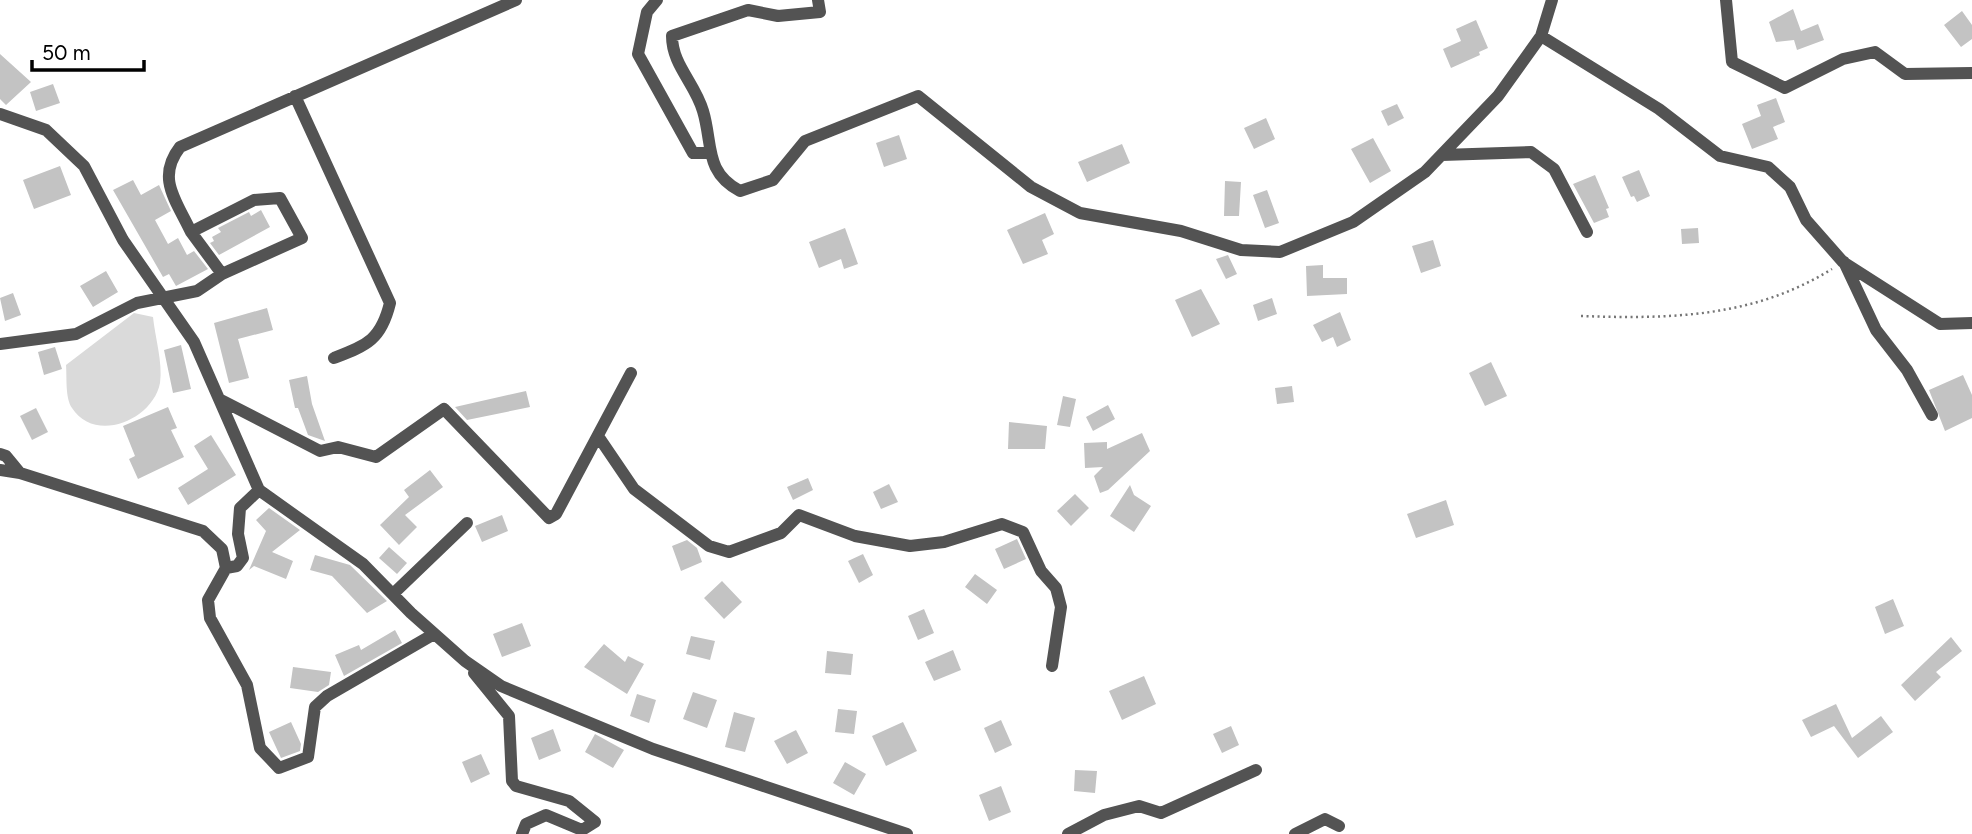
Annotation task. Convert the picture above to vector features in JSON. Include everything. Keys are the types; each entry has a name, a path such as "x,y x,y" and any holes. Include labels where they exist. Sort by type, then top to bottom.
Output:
{"street":[{"path":"222,274 191,232 166,175 169,161 180,147 516,0"},
{"path":"657,0 647,12 638,54 692,153 709,153"},
{"path":"818,0 820,12 778,16 748,10 672,36 672,51 703,110 709,153 724,183 740,191 773,180 805,141 918,96 1031,187 1080,213 1181,231 1241,250 1280,252 1353,222 1426,172 1498,96 1541,36 1552,0"},
{"path":"1726,0 1732,62 1785,88 1843,60 1875,52 1905,74 1972,73"},
{"path":"1541,36 1659,109 1720,156 1768,167 1790,187 1806,220 1843,262 1876,330 1907,370 1932,415"},
{"path":"295,96 390,303 385,322 369,344 334,358"},
{"path":"0,114 46,130 84,166 123,240 166,298 194,342 259,490 363,564 465,661 500,686 653,749 907,834"},
{"path":"1442,156 1531,152 1554,169 1587,232"},
{"path":"0,344 76,334 137,303 197,291 222,274 302,238 280,198 254,200 191,232"},
{"path":"1843,262 1940,324 1972,323"},
{"path":"219,399 320,451 338,447 376,457 444,409 549,517 556,514 631,373"},
{"path":"598,436 634,489 709,546 729,552 781,533 799,514 855,536 910,546 944,542 1002,524 1023,532 1041,571 1056,588 1061,607 1052,666"},
{"path":"0,454 6,456 20,473"},
{"path":"0,470 20,473 203,531 222,550 226,568 208,600 210,618 247,685 260,748 279,768 308,757 315,707 327,696 435,634"},
{"path":"226,568 237,566 243,558 238,534 240,508 259,490"},
{"path":"393,594 467,523"},
{"path":"465,661 509,716 512,781 516,786 569,801 595,822 582,830 546,815 526,824 522,834"},
{"path":"1068,834 1104,815 1139,806 1161,813 1256,770"},
{"path":"1295,834 1325,819 1339,827"}],"path":[{"path":"1581,316 1662,319 1742,307 1807,285 1843,262"}],"shaded area":[{"path":"134,313 153,317 161,375 155,396 147,408 122,423 108,426 82,419 70,404 66,365"}],"building":[{"path":"1793,9 1801,31 1818,24 1824,40 1797,50 1794,40 1776,42 1769,22"},
{"path":"1962,11 1972,25 1972,39 1961,47 1944,25"},
{"path":"1476,20 1488,48 1479,52 1480,55 1451,68 1443,49 1461,41 1456,29"},
{"path":"0,54 31,82 6,105 0,99"},
{"path":"53,84 60,103 36,111 30,92"},
{"path":"1776,98 1785,122 1773,127 1778,139 1752,149 1742,124 1761,116 1757,105"},
{"path":"1397,104 1404,118 1388,126 1381,111"},
{"path":"1266,118 1275,139 1254,149 1244,128"},
{"path":"899,135 907,159 884,167 876,143"},
{"path":"1373,138 1391,171 1370,183 1351,149"},
{"path":"1122,144 1130,163 1087,182 1078,162"},
{"path":"60,166 71,195 34,209 23,180"},
{"path":"1639,170 1650,196 1637,202 1634,196 1631,197 1622,177"},
{"path":"1595,175 1609,208 1606,209 1609,217 1594,223 1573,184"},
{"path":"133,180 141,195 159,185 171,211 155,220 168,244 178,238 187,255 194,251 208,269 176,286 169,274 163,277 113,190"},
{"path":"1225,181 1241,182 1239,216 1224,216"},
{"path":"1267,190 1279,223 1265,228 1253,195"},
{"path":"261,210 270,227 219,255 210,243 214,241 212,237 221,232 218,228 249,212 251,216"},
{"path":"1045,213 1054,234 1042,240 1048,254 1023,264 1007,230"},
{"path":"845,228 858,264 844,269 841,259 819,268 809,242"},
{"path":"1698,228 1699,243 1682,244 1681,229"},
{"path":"1433,240 1441,266 1421,273 1412,246"},
{"path":"1228,255 1237,274 1226,279 1216,259"},
{"path":"1323,265 1323,278 1347,278 1347,294 1307,296 1306,266"},
{"path":"106,271 118,292 93,307 80,286"},
{"path":"1201,289 1220,324 1192,337 1175,300"},
{"path":"13,293 21,315 5,321 0,298"},
{"path":"1272,298 1277,314 1258,321 1253,305"},
{"path":"267,308 273,330 238,339 249,378 229,383 214,323"},
{"path":"1340,312 1351,340 1337,347 1333,337 1322,342 1313,325"},
{"path":"181,345 191,389 173,393 164,350"},
{"path":"55,347 62,369 44,375 38,352"},
{"path":"1491,362 1507,396 1485,406 1469,373"},
{"path":"1963,375 1972,395 1972,418 1945,431 1929,390"},
{"path":"307,376 312,404 325,441 308,435 298,408 295,408 289,380"},
{"path":"1292,386 1294,402 1277,404 1275,388"},
{"path":"526,391 530,407 467,420 455,407"},
{"path":"1063,396 1076,399 1070,427 1057,425"},
{"path":"1108,405 1115,419 1093,431 1086,417"},
{"path":"168,407 177,428 171,430 184,457 138,479 129,459 135,456 123,426"},
{"path":"36,408 48,432 32,440 20,416"},
{"path":"1009,422 1047,426 1045,449 1008,449"},
{"path":"1142,433 1150,451 1108,490 1100,493 1094,476 1103,467 1085,468 1084,443 1107,442 1107,449"},
{"path":"211,435 236,475 188,505 178,488 208,469 194,446"},
{"path":"430,470 443,487 405,515 417,527 399,545 380,525 409,497 404,490"},
{"path":"808,478 813,490 793,500 787,487"},
{"path":"889,484 898,502 881,509 873,492"},
{"path":"1130,485 1134,495 1151,506 1134,532 1110,516"},
{"path":"1075,494 1089,508 1071,526 1057,511"},
{"path":"1446,500 1454,525 1416,538 1407,514"},
{"path":"269,508 300,530 272,552 293,561 286,579 254,566 249,570 266,531 256,520"},
{"path":"502,515 508,531 482,542 475,526"},
{"path":"1017,539 1026,559 1004,569 995,549"},
{"path":"687,540 697,548 702,562 681,571 672,546"},
{"path":"389,547 407,563 397,574 379,558"},
{"path":"863,554 873,575 859,583 848,561"},
{"path":"315,555 350,565 387,601 367,613 332,576 310,570"},
{"path":"975,574 997,590 987,604 965,587"},
{"path":"722,581 742,602 724,619 704,598"},
{"path":"1893,599 1904,626 1885,634 1875,607"},
{"path":"924,609 934,633 918,640 908,616"},
{"path":"522,623 531,646 502,657 493,634"},
{"path":"395,630 402,643 344,676 335,655 359,645 361,650"},
{"path":"691,636 715,641 710,660 686,654"},
{"path":"1951,637 1962,651 1936,672 1941,677 1915,701 1901,685"},
{"path":"604,644 625,662 628,656 644,664 627,694 584,667"},
{"path":"953,650 961,670 934,681 925,662"},
{"path":"827,651 853,654 851,675 825,673"},
{"path":"293,667 331,672 329,685 318,692 290,688"},
{"path":"1144,676 1156,704 1122,720 1109,691"},
{"path":"693,692 717,700 707,728 683,719"},
{"path":"637,694 656,700 649,723 630,716"},
{"path":"1836,704 1852,738 1881,716 1893,732 1858,758 1834,726 1811,737 1802,720"},
{"path":"838,709 857,711 854,734 835,732"},
{"path":"734,712 755,718 745,752 725,747"},
{"path":"1001,720 1012,745 995,753 984,728"},
{"path":"291,722 301,744 300,751 281,758 269,732"},
{"path":"903,722 917,751 886,766 872,736"},
{"path":"1231,726 1239,745 1222,753 1213,734"},
{"path":"553,729 561,751 539,760 531,738"},
{"path":"796,730 808,753 787,764 774,741"},
{"path":"595,734 624,750 613,768 585,752"},
{"path":"481,754 490,774 471,783 462,762"},
{"path":"845,762 866,774 854,795 833,783"},
{"path":"1075,770 1097,771 1095,793 1074,791"},
{"path":"1001,786 1011,812 989,821 979,795"}]}
